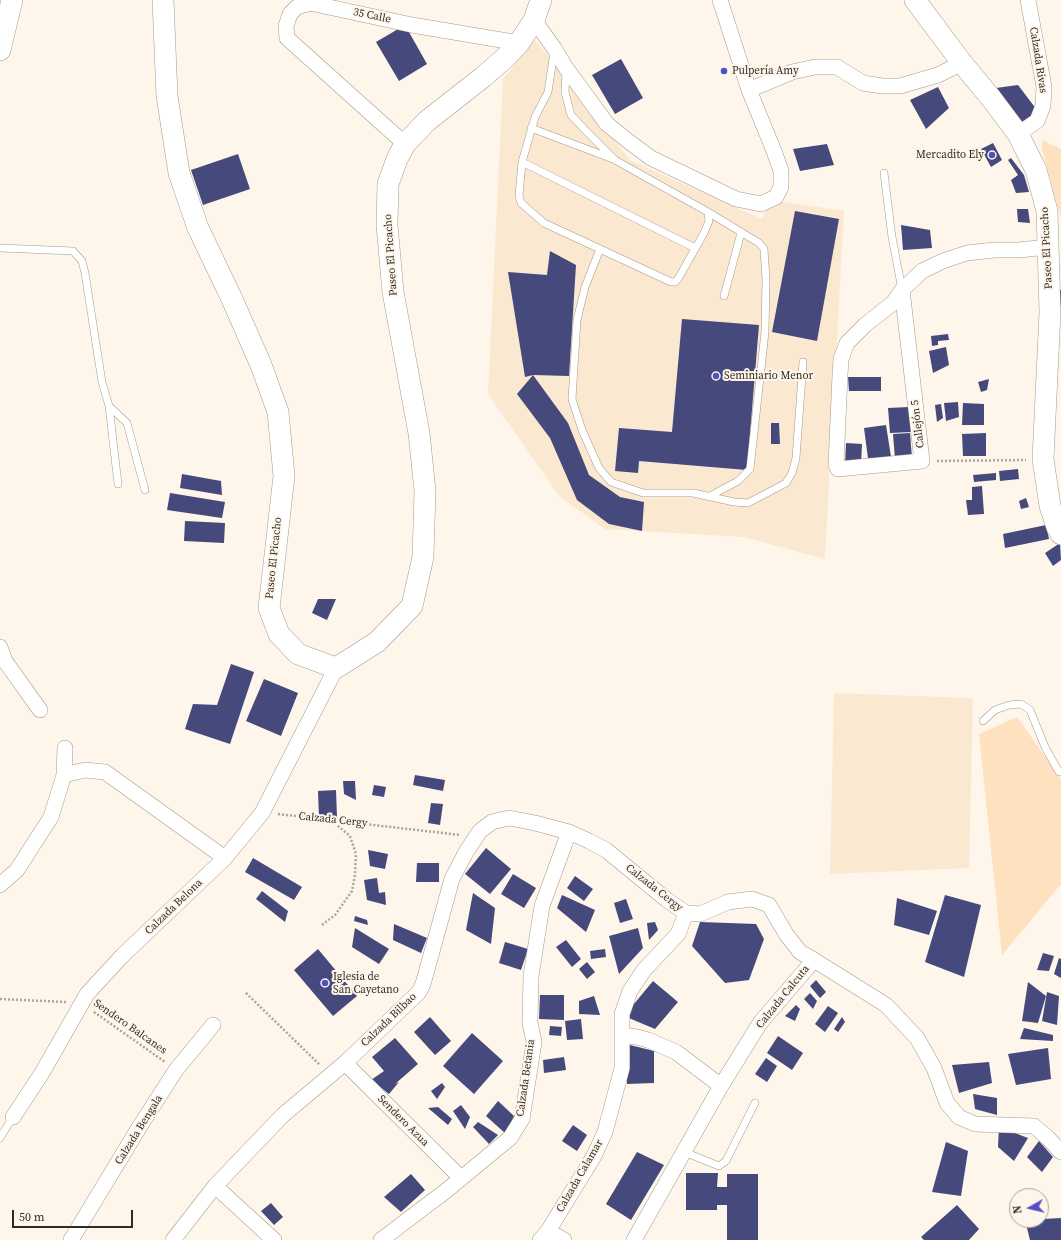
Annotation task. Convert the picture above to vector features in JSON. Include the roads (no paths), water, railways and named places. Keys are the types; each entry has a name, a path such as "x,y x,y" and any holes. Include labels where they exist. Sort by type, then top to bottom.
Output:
{"street":[{"path":"0,50 12,0"},
{"name":"Paseo El Picacho","path":"164,0 167,96 179,173 198,228 261,364 278,412 284,476 269,608 279,634 298,654 336,668 377,642 412,606 423,557 425,491 419,433 393,292 387,225 388,184 397,159 405,144 427,121 506,57 519,43 534,20 540,0"},
{"path":"534,20 566,68 607,124 651,158 736,199 761,204 776,198 781,187 781,171 749,90 720,0"},
{"name":"Paseo El Picacho","path":"915,0 1018,134 1036,170 1047,211 1048,247 1054,312 1043,459 1050,506 1060,529"},
{"name":"Calzada Rivas","path":"1018,134 1037,121 1043,106 1044,87 1028,0"},
{"name":"35 Calle","path":"405,144 287,38 286,26 290,14 297,7 310,3 442,30 519,43"},
{"path":"749,90 792,72 815,68 837,67 863,83 882,86 900,86 938,75 962,63"},
{"path":"902,290 922,271 943,261 967,254 994,250 1019,250 1048,247"},
{"name":"Callejón 5","path":"902,290 922,461 839,469 836,465 841,359 847,344 865,325 893,303 902,290"},
{"path":"0,647 5,661 40,710"},
{"name":"Calzada Belona","path":"13,1117 42,1073 87,994 122,956 225,858 262,813 336,668"},
{"path":"0,885 16,870 51,817 64,775 66,748"},
{"path":"64,775 85,770 105,772 225,858"},
{"name":"Calzada Bilbao","path":"173,1240 215,1186 283,1115 344,1063 419,992 423,984 452,879 466,852 480,831 492,822 509,818 569,832"},
{"name":"Calzada Cergy","path":"569,832 606,850 667,900 686,913 700,914 728,902 752,899 769,905 786,934 800,952 814,960"},
{"name":"Calzada Betania","path":"381,1240 510,1138 522,1119 534,1042 530,1022 531,976 542,906 569,832"},
{"name":"Calzada Calamar","path":"544,1236 594,1156 605,1132 622,1068 622,1014 630,991 644,970 678,934 686,913"},
{"name":"Calzada Calcuta","path":"634,1240 721,1086 760,1023 814,960 886,1005 917,1038 934,1068 947,1103 959,1117 975,1124 1034,1126 1061,1152"},
{"name":"Calzada Bengala","path":"71,1240 140,1126 176,1070 213,1025"},
{"path":"622,1035 648,1040 676,1052 721,1086"},
{"name":"Sendero Azua","path":"344,1063 461,1178"},
{"path":"215,1186 274,1240"},
{"path":"544,1236 564,1240"}],"lane":[{"path":"554,48 548,92 535,117 522,162 519,196 524,207 544,223 671,282 675,282 678,279 695,248 709,221 708,212"},
{"path":"566,68 566,92 571,115 615,160"},
{"path":"531,128 615,160 708,212 759,243 764,249 766,279 765,332 750,469 738,481 710,496"},
{"path":"522,162 695,248"},
{"path":"884,173 892,237 902,290"},
{"path":"724,296 741,233"},
{"path":"0,248 73,251 82,261 102,382 109,406 118,484"},
{"path":"600,249 585,287 577,320 572,399 582,430 599,468 611,482 643,493 693,493 734,502 748,502 786,483 792,473 796,458 803,362"},
{"path":"109,406 127,423 145,490"},
{"path":"983,721 995,710 1009,705 1021,704 1030,710 1045,747 1059,772 1061,772"},
{"path":"684,1152 719,1166 726,1161 755,1103"},
{"name":"Calzada Belona","path":"0,1138 13,1117"}],"place":[{"name":"Pulpería Amy","path":"724,71"},
{"name":"Mercadito Ely","path":"992,155"},
{"name":"Seminiario Menor","path":"716,376"},
{"name":"Iglesia de San Cayetano","path":"325,983"}]}
